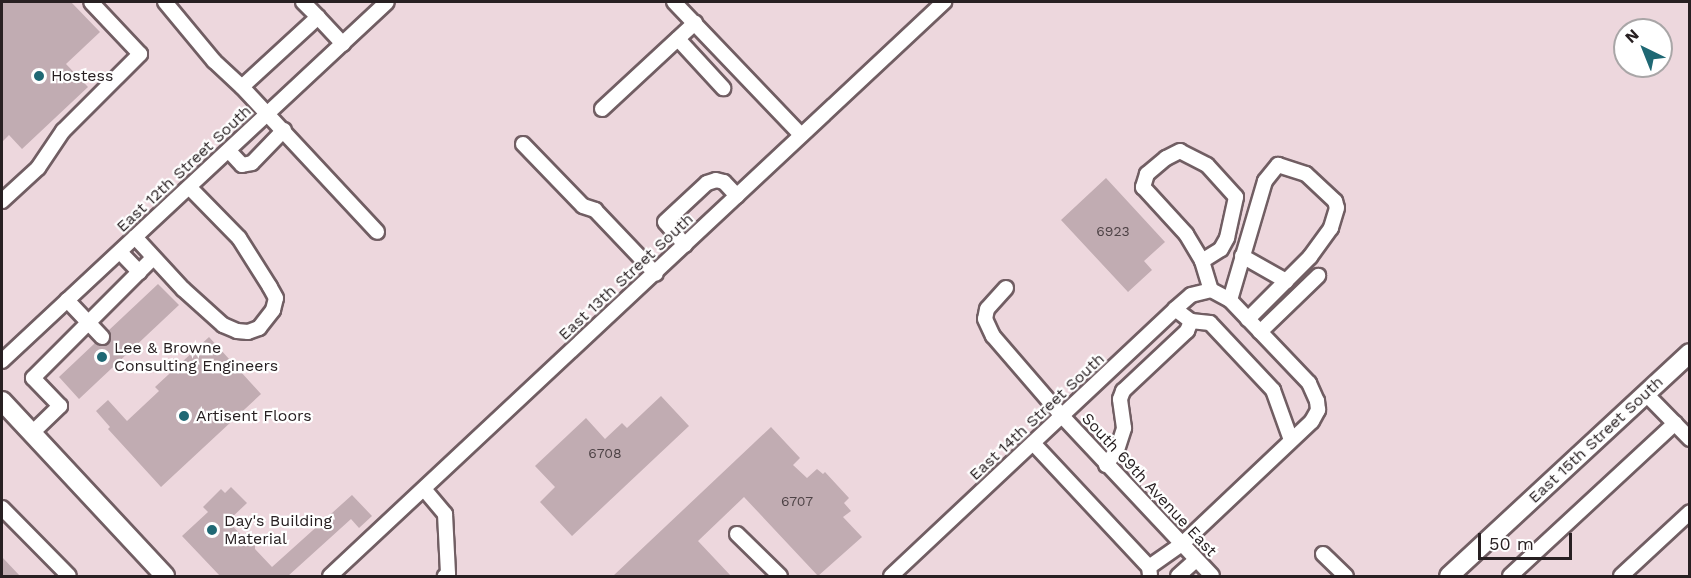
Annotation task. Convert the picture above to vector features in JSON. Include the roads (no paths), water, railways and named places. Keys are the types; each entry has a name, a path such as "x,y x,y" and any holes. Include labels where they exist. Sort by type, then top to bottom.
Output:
{"main road":[{"name":"East 15th Street South","path":"1449,576 1689,353"},
{"path":"2,401 165,576"}],"street":[{"path":"2,201 38,168 63,131 140,54 91,2"},
{"path":"165,2 214,61 268,113 377,232"},
{"path":"303,2 343,44"},
{"name":"East 12th Street South","path":"2,361 387,2"},
{"path":"675,2 801,135"},
{"name":"East 13th Street South","path":"330,576 656,274 935,4"},
{"path":"242,87 318,17"},
{"path":"602,109 695,23"},
{"path":"678,39 723,88"},
{"path":"229,151 242,165 252,163 284,130"},
{"path":"523,144 583,206 595,210 656,274"},
{"path":"1033,443 1150,572 1312,421 1318,410 1317,401 1309,383 1230,300 1211,290 1202,261 1186,234 1143,187 1147,174 1166,158 1180,151 1207,165 1236,197 1227,238 1221,249 1202,261"},
{"path":"1230,300 1265,181 1278,165 1306,174 1325,189 1337,208 1332,228 1310,257 1248,319"},
{"path":"685,246 665,222 707,183 716,180 724,182 737,196"},
{"path":"135,237 206,312 223,325 237,331 248,332 259,328 273,310 276,298 239,238 189,187"},
{"path":"120,252 140,272"},
{"path":"1242,256 1286,281"},
{"path":"32,433 60,406 33,378 90,324 153,258"},
{"path":"1260,332 1318,276"},
{"name":"South 69th Avenue East","path":"1006,288 987,309 985,319 993,336 1106,465 1212,576"},
{"name":"East 14th Street South","path":"891,576 1175,309 1191,296 1211,290"},
{"path":"67,300 102,337"},
{"path":"1175,309 1191,321 1210,323 1273,390 1291,440"},
{"path":"1106,465 1117,450 1124,428 1120,399 1123,391 1187,331 1191,321"},
{"path":"1103,377 1123,391"},
{"path":"1646,394 1689,439"},
{"path":"1510,576 1675,423"},
{"path":"424,489 445,514 448,574 445,576"},
{"path":"2,508 69,576"},
{"path":"1621,576 1689,512"},
{"path":"736,534 780,576"},
{"path":"1323,554 1347,576"},
{"path":"1178,576 1196,560"}],"place":[{"name":"Hostess","path":"39,76"},
{"name":"Lee & Browne Consulting Engineers","path":"102,357"},
{"name":"Artisent Floors","path":"184,416"},
{"name":"Day's Building Material","path":"212,530"}]}
